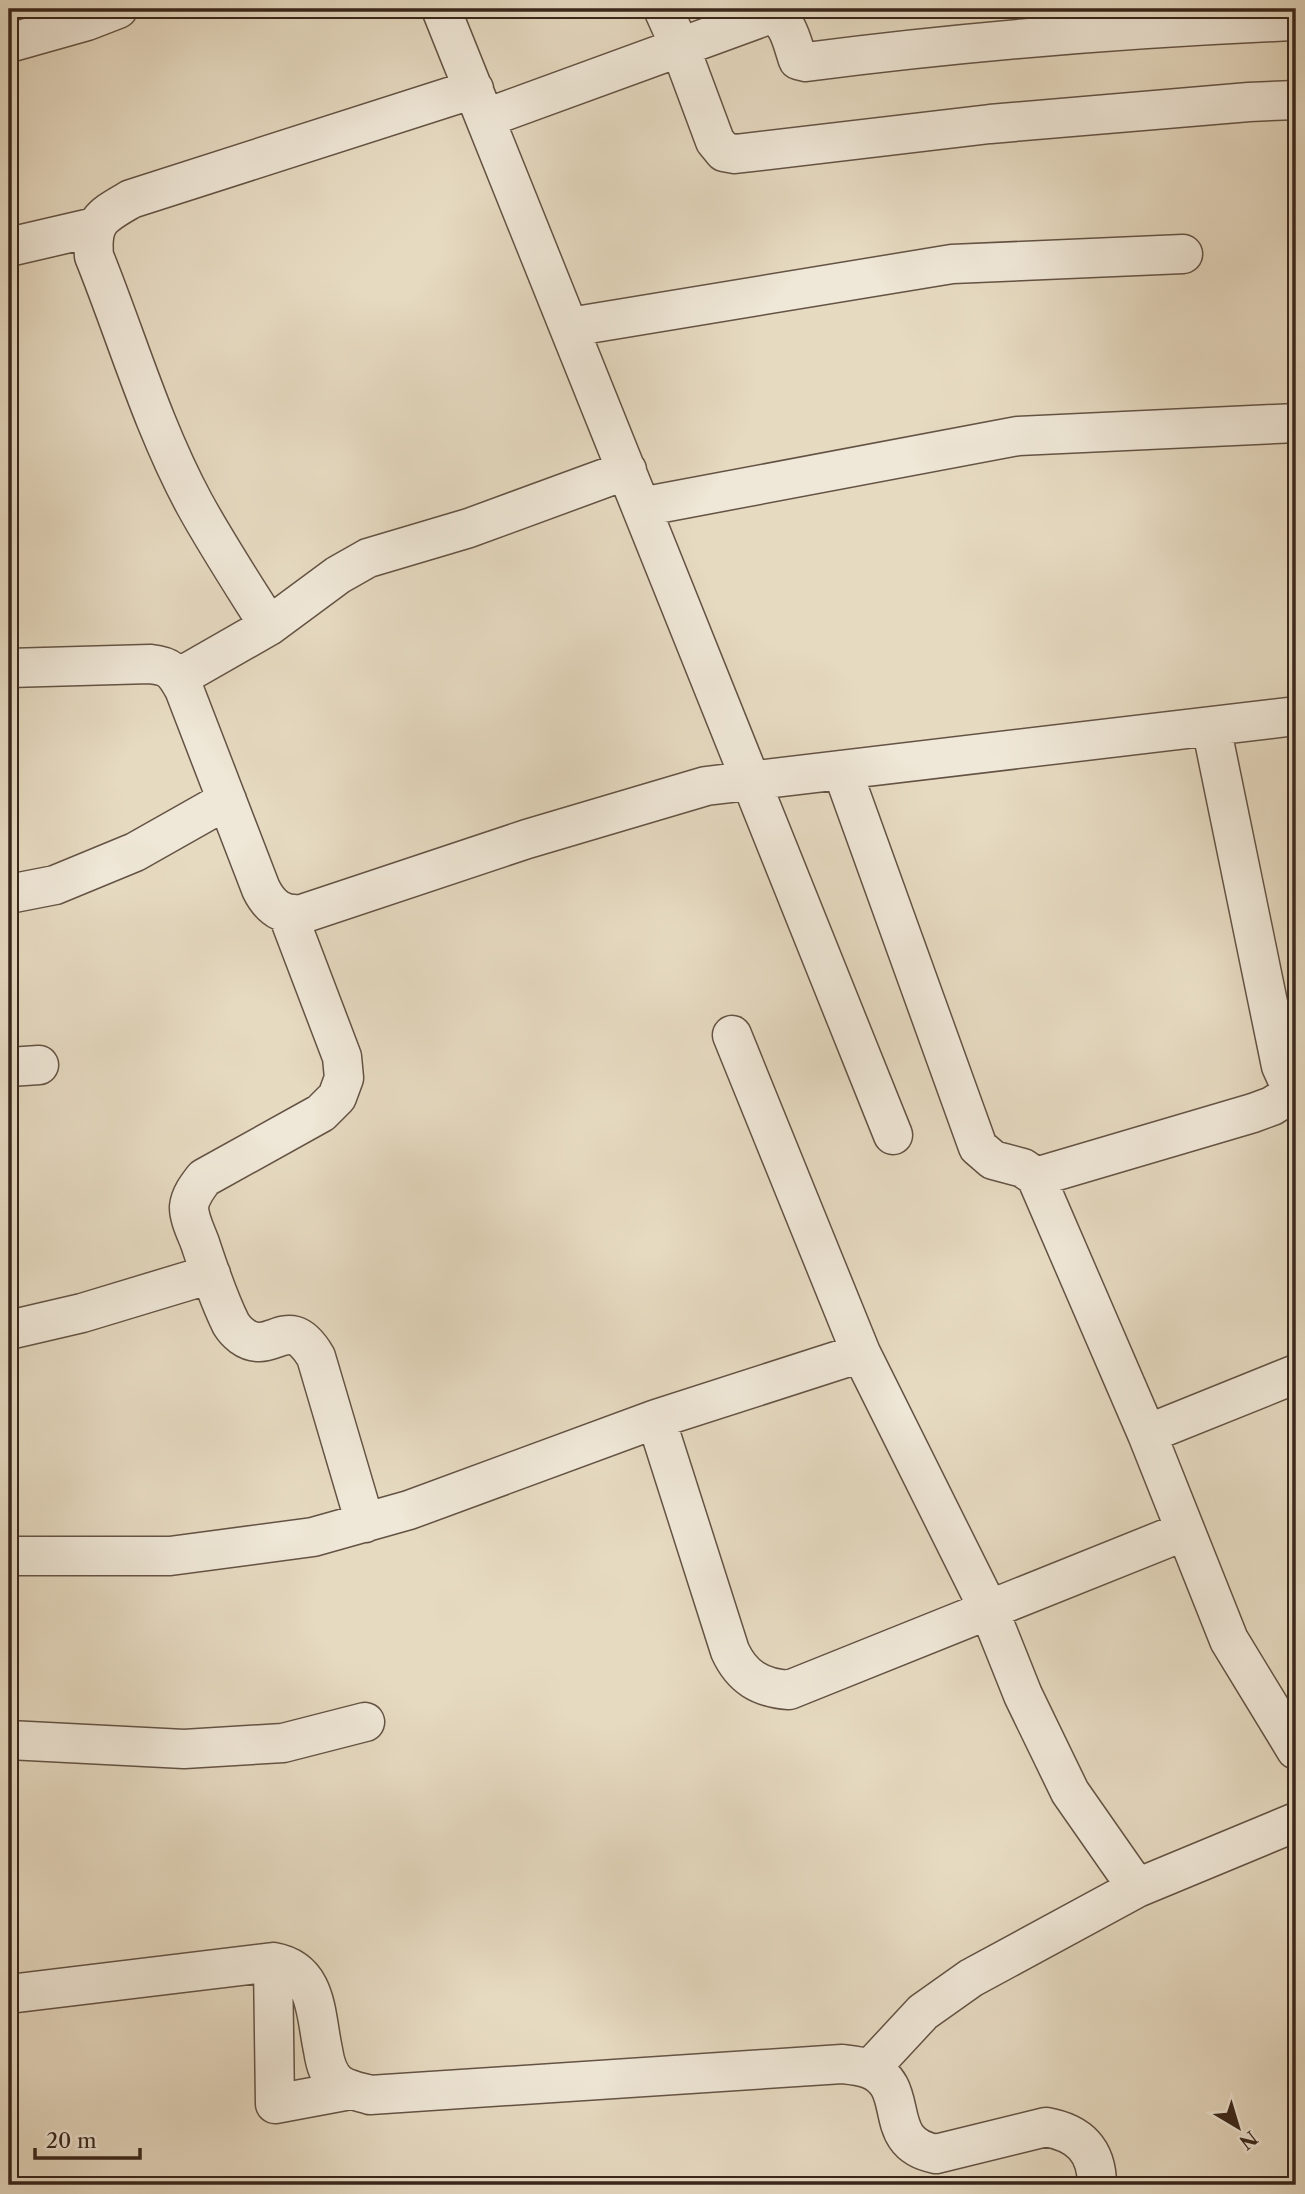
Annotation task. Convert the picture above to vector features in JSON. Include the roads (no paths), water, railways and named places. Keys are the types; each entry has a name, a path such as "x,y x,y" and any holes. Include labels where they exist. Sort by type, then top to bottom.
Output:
{"street":[{"path":"9,43 87,21 118,9"},
{"path":"441,9 893,1135"},
{"path":"663,9 715,141 724,152 735,154 990,124 1296,100"},
{"path":"269,626 194,503 143,388 94,256 92,238 95,227 107,213 131,199 680,47 774,11 785,24 798,60 806,62 1006,40 1195,25 1296,21"},
{"path":"9,247 95,227"},
{"path":"570,327 952,264 1183,254"},
{"path":"641,507 1018,436 1296,423"},
{"path":"178,678 269,626 338,575 369,558 469,528 626,470"},
{"path":"9,668 150,664 164,665 170,669 184,689 266,899 273,907 288,915 302,914 527,839 706,786 1296,716"},
{"path":"1211,726 1281,1066 1286,1077 1296,1084"},
{"path":"842,770 978,1147 993,1160 1023,1168 1036,1177 1147,1434 1229,1640 1296,1750"},
{"path":"9,894 55,885 135,852 227,800"},
{"path":"288,915 342,1057 344,1078 337,1097 321,1113 204,1178 189,1202 190,1213 233,1327 251,1341 298,1336 308,1344 316,1357 365,1523"},
{"path":"732,1035 861,1353 989,1610 1023,1695 1070,1792 1137,1888"},
{"path":"1036,1177 1253,1113 1272,1106 1296,1091"},
{"path":"9,1330 82,1313 211,1274"},
{"path":"9,1556 170,1556 313,1537 409,1510 656,1419 861,1353"},
{"path":"1147,1434 1296,1374"},
{"path":"656,1419 730,1651 736,1665 770,1689 789,1690 1185,1531"},
{"path":"9,1740 184,1749 283,1743 365,1722"},
{"path":"870,2069 923,2012 971,1979 1137,1888 1296,1822"},
{"path":"273,1962 275,2104 350,2090"},
{"path":"9,1994 273,1962 288,1965 298,1971 305,1980 312,1994 330,2076 350,2090 370,2095 842,2064 870,2069 885,2079 894,2095 901,2128 906,2138 922,2152 936,2154 1046,2127 1065,2130 1080,2140 1092,2154 1097,2185"}]}
